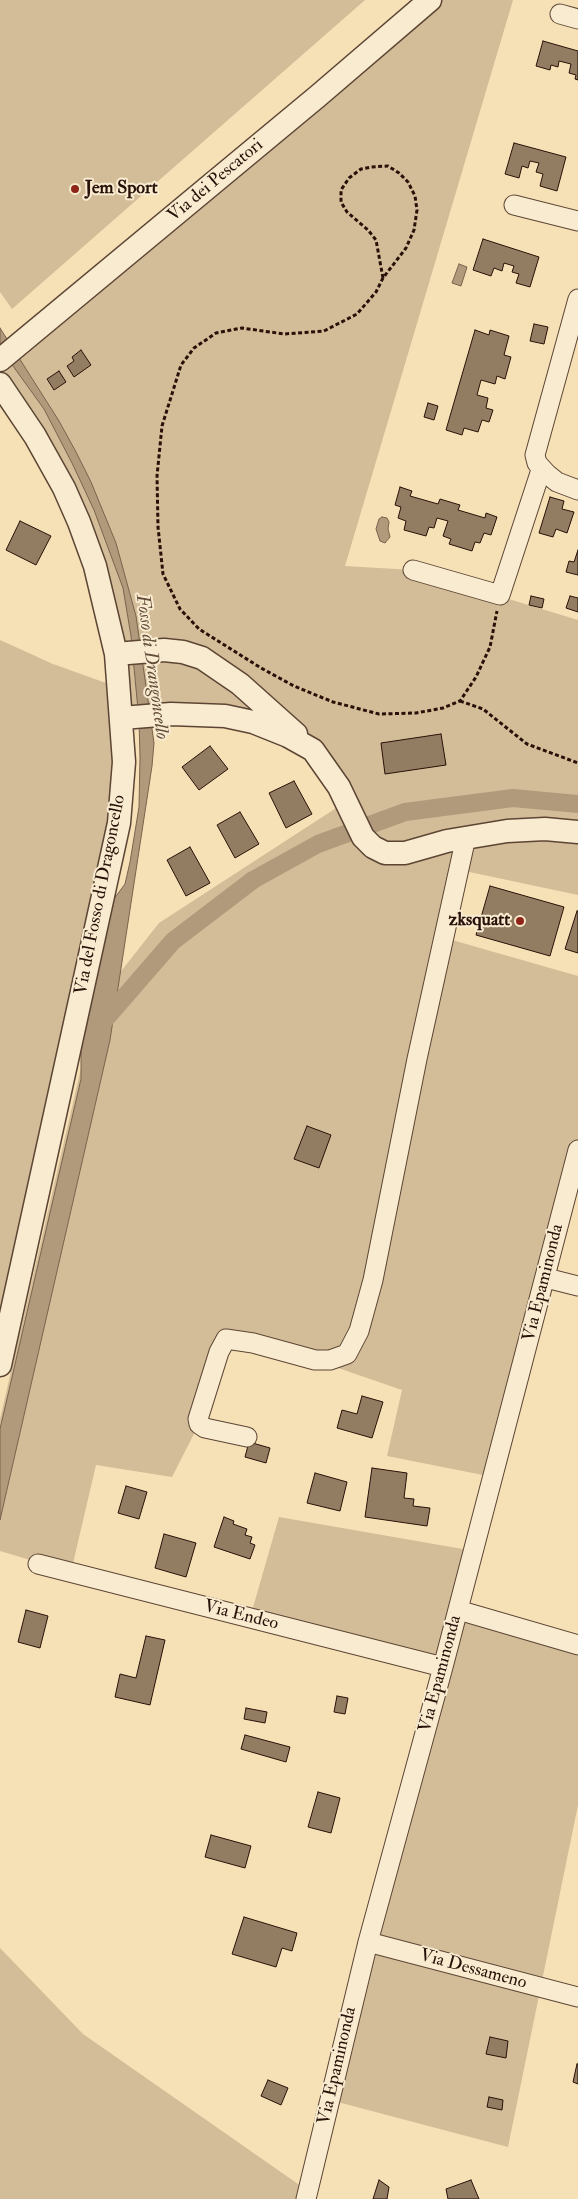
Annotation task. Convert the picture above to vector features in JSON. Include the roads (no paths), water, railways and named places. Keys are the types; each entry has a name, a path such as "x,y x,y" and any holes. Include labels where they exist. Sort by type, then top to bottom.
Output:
{"street":[{"name":"Via dei Pescatori","path":"0,360 318,96 430,0"},
{"path":"560,14 578,19"},
{"path":"514,205 578,221"},
{"path":"578,299 536,446 536,459 541,470 557,482 578,490"},
{"name":"Via del Fosso di Dragoncello","path":"0,384 46,457 79,522 119,653 126,718 119,822 0,1365"},
{"path":"413,570 500,595 541,470"},
{"path":"119,653 174,650 193,654 207,661 240,684 275,713 313,750 347,801 363,837 373,847 385,853 397,854 466,837 517,830 578,832"},
{"path":"225,716 232,706 240,684"},
{"path":"126,718 164,714 225,716 270,728 313,750"},
{"path":"247,1437 205,1428 199,1424 198,1419 219,1352 226,1339 253,1343 315,1360 330,1360 347,1354 359,1331 373,1280 417,1059 466,837"},
{"name":"Via Epaminonda","path":"306,2199 368,1942 443,1667 578,1150"},
{"path":"546,1278 578,1286"},
{"name":"Via Endeo","path":"38,1564 443,1667"},
{"path":"458,1610 578,1645"},
{"name":"Via Dessameno","path":"368,1942 578,1997"}],"waterway":[{"path":"101,1024 173,941 253,880 318,844 405,812 513,798 578,804"}],"place":[{"name":"Jem Sport","path":"75,189"},
{"name":"zksquatt","path":"520,921"}],"water label":[{"name":"Fosso di Drangoncello","path":"151,667"}]}
